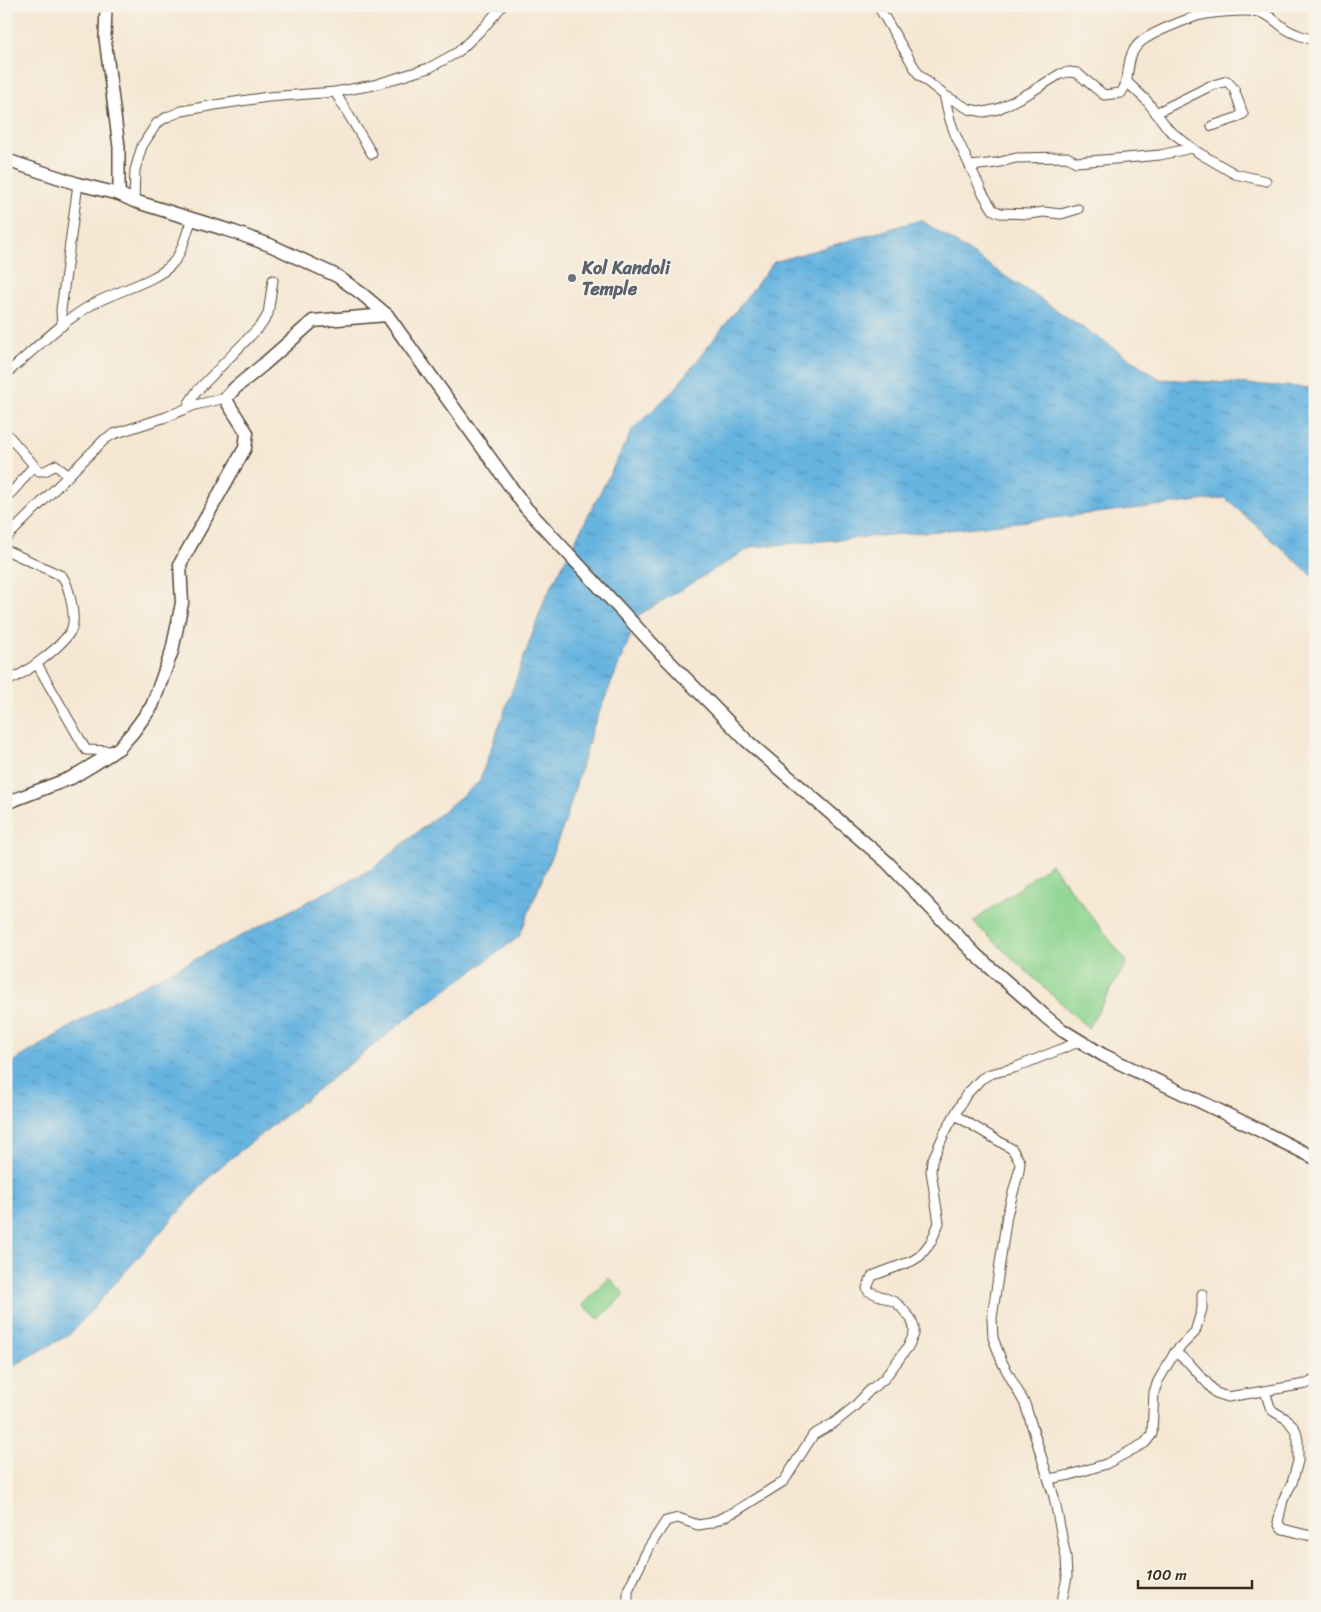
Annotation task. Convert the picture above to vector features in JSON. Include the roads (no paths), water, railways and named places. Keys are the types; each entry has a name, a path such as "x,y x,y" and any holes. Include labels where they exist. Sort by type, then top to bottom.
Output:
{"main road":[{"path":"6,160 78,184 120,194 134,201 261,242 337,276 362,294 387,316 526,508 656,648 746,741 887,862 976,955 1047,1018 1080,1042 1108,1058 1315,1158"},
{"path":"6,803 71,778 115,751 133,732 152,706 172,651 182,603 180,564 245,448 247,434 226,398 313,320 387,316"}],"street":[{"path":"106,6 106,38 119,147 120,194"},
{"path":"134,201 135,170 142,146 157,123 167,117 182,111 268,97 335,92 374,85 429,68 458,52 485,26 502,6"},
{"path":"878,6 919,75 944,95 969,109 984,112 998,109 1060,74 1069,72 1077,73 1104,95 1121,93 1126,81 1130,54 1138,44 1155,34 1198,16 1264,10 1288,30 1315,41"},
{"path":"1126,81 1136,89 1169,130 1192,148 1235,174 1266,181"},
{"path":"1156,113 1210,86 1227,81 1234,89 1243,114 1212,126"},
{"path":"335,92 372,154"},
{"path":"944,95 950,120 982,192 993,210 1000,213 1029,214 1044,212 1066,214 1078,209"},
{"path":"971,166 1016,158 1067,157 1076,162 1115,159 1160,155 1192,148"},
{"path":"62,326 61,310 78,184"},
{"path":"6,374 62,326 92,304 155,277 171,265 179,254 192,219"},
{"path":"187,408 197,391 262,324 268,314 273,280"},
{"path":"6,538 106,439 114,434 187,408 226,398"},
{"path":"7,434 34,466 42,472 56,465 68,476"},
{"path":"6,496 16,488 34,466"},
{"path":"6,681 13,679 38,664 64,640 72,629 73,623 72,607 65,579 58,573 7,551"},
{"path":"38,664 86,750 115,751"},
{"path":"628,1606 628,1590 648,1549 666,1521 678,1518 698,1525 712,1523 736,1512 784,1481 813,1435 834,1423 884,1379 908,1347 914,1334 914,1327 911,1319 900,1306 868,1291 866,1288 872,1276 912,1261 920,1256 931,1242 939,1223 931,1171 932,1162 966,1095 981,1079 990,1074 1014,1068 1080,1042"},
{"path":"955,1115 1012,1149 1020,1162 1007,1216 992,1318 993,1338 1002,1362 1025,1404 1049,1479 1066,1557 1067,1577 1061,1606"},
{"path":"1049,1479 1074,1474 1106,1464 1141,1446 1149,1439 1152,1434 1154,1392 1158,1381 1175,1352 1195,1332 1202,1309 1202,1294"},
{"path":"1175,1352 1189,1363 1220,1395 1228,1396 1306,1384 1314,1379"},
{"path":"1265,1390 1270,1407 1288,1420 1296,1431 1298,1441 1298,1461 1292,1483 1283,1500 1279,1525 1283,1529 1315,1538"}],"water":[{"path":"921,220 1160,379 1315,388 1315,578 1225,498 949,530 752,547 639,615 592,730 565,822 519,937 414,1013 215,1171 70,1334 6,1370 6,1066 113,1001 372,869 479,782 545,599 633,429 675,389 774,262"}],"place":[{"name":"Kol Kandoli Temple","path":"572,278"}]}
